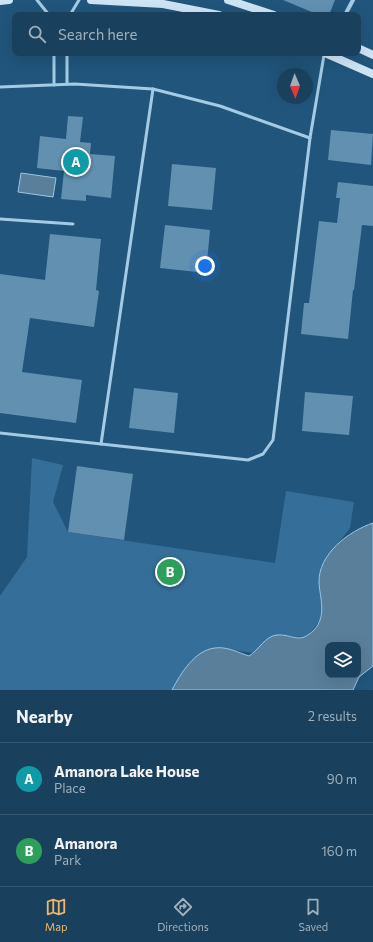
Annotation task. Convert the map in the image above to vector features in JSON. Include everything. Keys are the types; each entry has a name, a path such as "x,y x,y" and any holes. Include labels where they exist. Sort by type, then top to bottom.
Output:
{"main road":[{"path":"0,1 9,0"},
{"path":"91,0 163,4 204,12"},
{"path":"228,0 265,12"},
{"path":"361,49 373,55"},
{"path":"332,56 373,74"}],"street":[{"path":"347,12 353,0"}],"lane":[{"path":"37,0 47,12"},
{"path":"72,12 79,0"},
{"path":"54,56 54,84"},
{"path":"67,56 67,84"},
{"path":"0,433 248,460 263,454 273,440 310,138 324,56"},
{"path":"0,87 67,84 153,89 220,106 310,138"},
{"path":"101,444 153,89"},
{"path":"0,219 73,224"}],"shaded area":[{"path":"21,173 56,178 53,197 18,192"},
{"path":"32,458 63,465 53,502 68,532 275,563 286,491 354,502 350,528 333,550 319,581 322,607 320,620 308,636 267,639 255,653 216,648 173,690 0,690 0,596 27,557"},
{"path":"373,523 373,666 361,675 361,642 325,642 325,678 359,678 353,690 172,690 189,663 201,653 208,650 224,648 249,656 273,636 283,635 300,638 314,630 318,625 322,613 319,583 320,572 329,553 354,532"}],"building":[{"path":"283,0 335,0 330,12 312,12"},
{"path":"68,116 83,117 80,142 91,143 90,154 115,156 111,198 86,195 86,201 61,199 64,171 37,168 40,136 66,139"},
{"path":"331,130 373,134 371,165 328,160"},
{"path":"172,164 216,168 212,210 168,206"},
{"path":"338,182 373,186 373,226 362,225 348,339 301,334 304,303 309,303 319,221 337,223 340,198 336,198"},
{"path":"165,225 210,230 206,273 160,268"},
{"path":"50,234 101,239 96,290 99,291 94,327 30,318 22,372 82,380 76,423 0,413 0,274 45,280"},
{"path":"134,388 178,393 174,433 129,428"},
{"path":"305,392 353,396 349,435 302,431"},
{"path":"77,466 133,474 124,540 68,532"}],"place":[{"name":"Amanora Lake House","path":"76,162"},
{"name":"Amanora","path":"170,572"}]}
